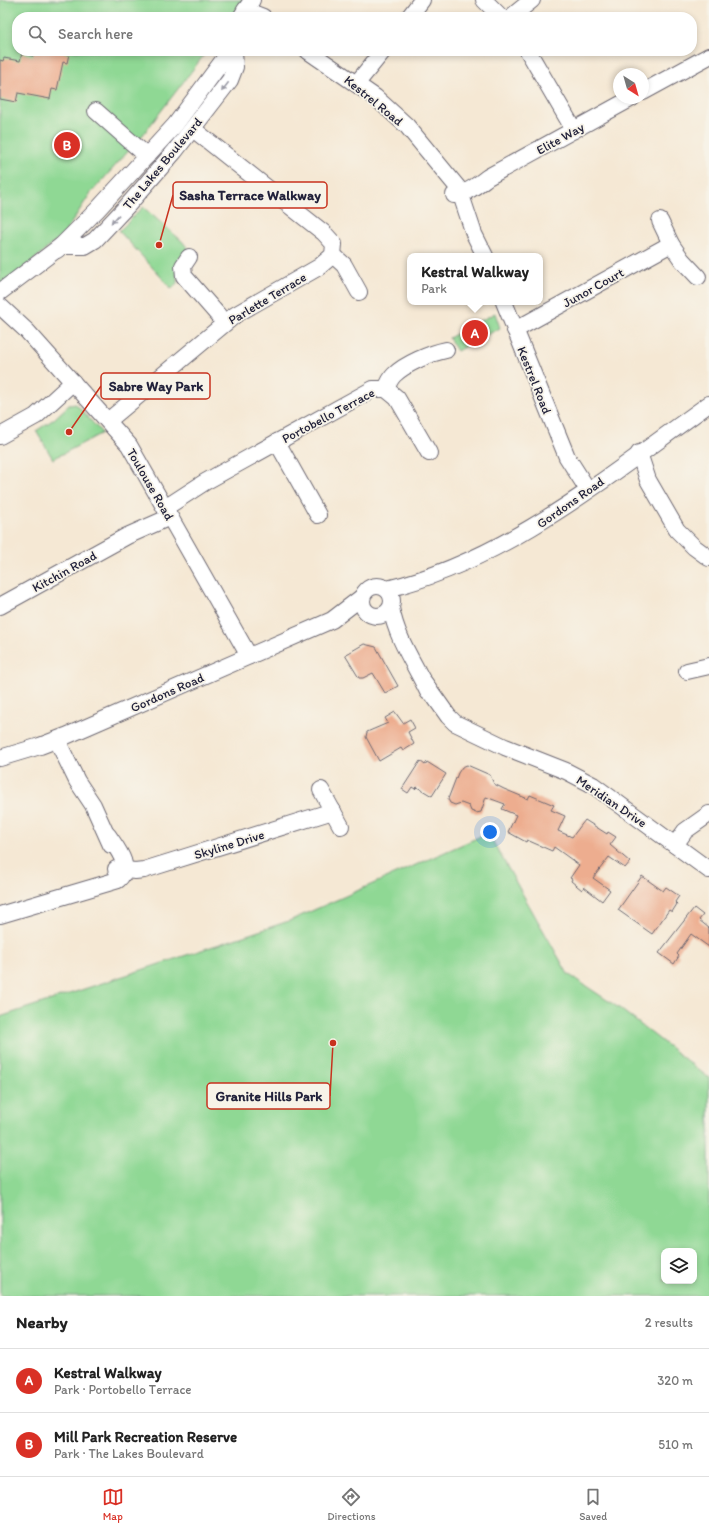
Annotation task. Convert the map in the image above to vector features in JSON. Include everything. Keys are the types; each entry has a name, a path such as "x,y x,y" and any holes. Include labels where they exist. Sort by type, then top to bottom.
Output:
{"street":[{"path":"413,12 422,0"},
{"path":"484,0 496,12"},
{"path":"517,12 532,0"},
{"name":"The Lakes Boulevard","path":"149,153 215,56"},
{"name":"The Lakes Boulevard","path":"1,300 31,277 97,210 193,102 226,56"},
{"name":"The Lakes Boulevard","path":"61,246 85,246 95,240 138,194 193,129 233,74 236,67 235,56"},
{"name":"Kestrel Road","path":"316,56 358,83 392,111 407,126 459,192 474,234 484,253"},
{"path":"358,83 378,56"},
{"path":"531,56 574,130"},
{"path":"649,89 708,59"},
{"name":"Elite Way","path":"459,192 621,104"},
{"path":"96,111 149,153"},
{"path":"193,129 324,233 334,244 333,255 344,265 359,292"},
{"path":"660,221 671,244 682,260 698,277"},
{"name":"Junor Court","path":"515,330 671,244"},
{"name":"Parlette Terrace","path":"109,420 243,309 319,267 333,255"},
{"path":"189,257 183,266 184,276 225,323"},
{"name":"Toulouse Road","path":"1,300 18,315 27,331 109,420 129,445 249,656"},
{"name":"Kestrel Road","path":"505,305 567,457 570,473 584,492"},
{"name":"Portobello Terrace","path":"166,509 205,482 373,389 386,389 391,379 398,372 428,355 446,350"},
{"path":"0,436 36,416 73,382"},
{"path":"386,389 397,398 428,453"},
{"name":"Gordons Road","path":"390,599 420,580 518,536 584,492 709,404"},
{"path":"277,442 318,515"},
{"path":"635,456 677,530 684,538 709,558"},
{"name":"Kitchin Road","path":"0,606 128,536 166,509"},
{"path":"374,585 390,599 384,614 372,615 363,607 362,597 366,590 374,585"},
{"name":"Gordons Road","path":"332,620 362,597"},
{"name":"Meridian Drive","path":"390,599 394,623 403,647 424,682 448,716 455,723 505,747 566,772 593,785 709,870"},
{"name":"Gordons Road","path":"0,758 61,738 332,620 348,616 372,615"},
{"name":"Meridian Drive","path":"372,615 403,647"},
{"path":"687,671 709,666"},
{"path":"0,915 82,889 121,870 108,835 93,805 77,781 61,738"},
{"path":"321,790 341,826"},
{"name":"Skyline Drive","path":"121,870 144,870 333,811"},
{"path":"675,845 685,831 709,814"}],"green space":[{"path":"0,0 248,0 240,12 12,12 12,56 203,56 142,136 90,194 64,234 0,289"},
{"path":"143,207 182,241 189,250 177,270 177,283 172,289 119,231"},
{"path":"495,313 500,328 457,351 449,338"},
{"path":"76,404 102,433 53,459 36,431 54,419 69,405"},
{"path":"488,833 568,974 619,1008 709,1078 709,1296 0,1296 0,1017 289,921"}],"building":[{"path":"21,56 69,56 67,63 63,62 57,90 52,89 50,99 18,93 16,102 0,99 0,60 3,61 4,58 20,61"},
{"path":"364,644 376,647 398,686 385,693 373,673 363,678 359,678 345,655"},
{"path":"395,712 403,723 410,719 415,728 408,732 414,744 403,751 401,748 379,761 366,737 367,732 388,723 385,718"},
{"path":"420,761 425,765 427,762 446,774 432,796 417,787 415,789 412,787 408,793 402,789"},
{"path":"467,765 490,775 494,784 504,789 528,799 530,795 554,805 551,810 565,816 558,831 572,837 585,820 607,834 608,832 616,837 610,845 630,862 625,868 609,857 593,878 610,890 602,901 584,887 582,890 571,881 572,879 570,878 579,865 554,847 552,851 527,840 526,842 508,832 516,815 502,809 505,804 486,797 481,812 476,813 471,811 469,806 461,803 455,805 450,803 448,799 458,773 462,767"},
{"path":"642,876 663,891 666,887 679,896 675,902 677,904 672,912 669,910 652,934 618,910"},
{"path":"694,908 703,915 699,920 709,928 709,947 691,934 677,954 679,956 674,964 659,953"}],"place":[{"name":"Mill Park Recreation Reserve","path":"67,145"},
{"name":"Sasha Terrace Walkway","path":"159,245"},
{"name":"Kestral Walkway","path":"475,333"},
{"name":"Sabre Way Park","path":"69,432"},
{"name":"Granite Hills Park","path":"333,1043"}]}
